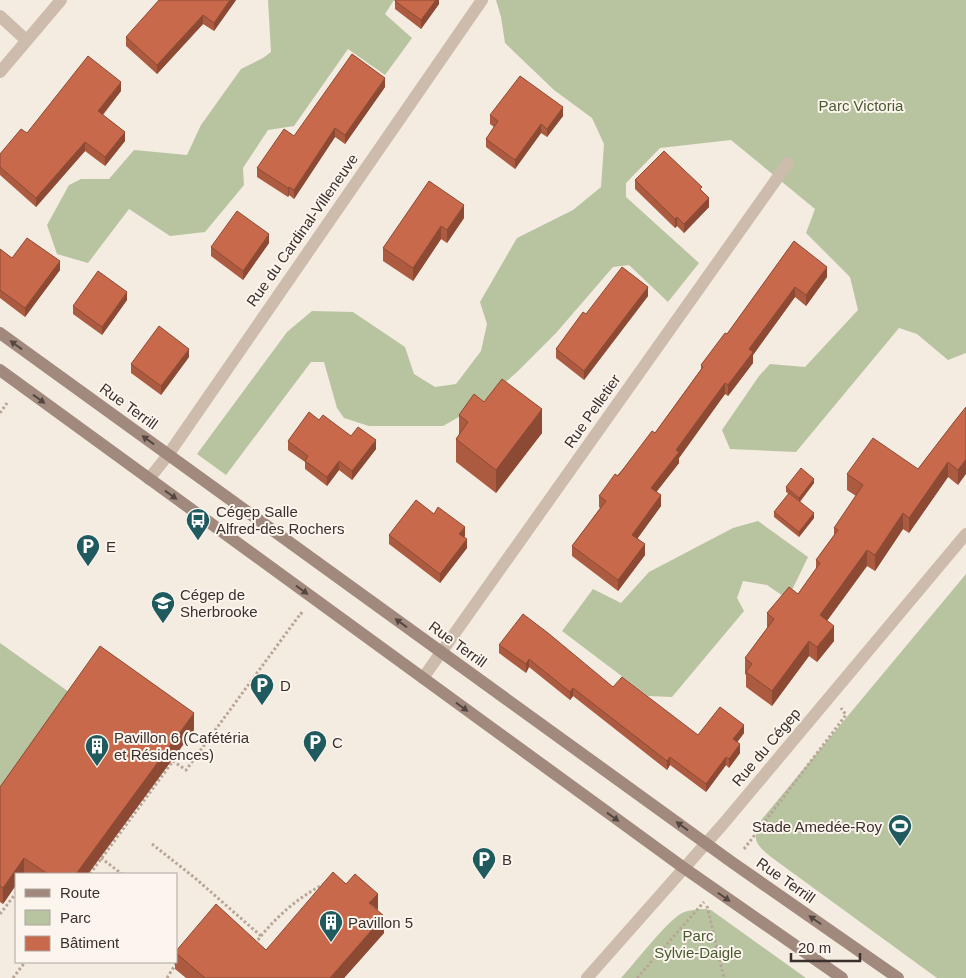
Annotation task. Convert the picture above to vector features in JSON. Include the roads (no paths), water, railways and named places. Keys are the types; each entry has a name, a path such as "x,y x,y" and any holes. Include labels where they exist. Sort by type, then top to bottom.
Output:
{"street":[{"path":"0,72 61,0"},
{"name":"Rue du Cardinal-Villeneuve","path":"149,478 168,454 482,0"},
{"path":"0,16 26,40"},
{"name":"Rue Pelletier","path":"423,678 788,163"},
{"name":"Rue Terrill","path":"0,333 733,863 898,978"},
{"path":"0,370 684,868 842,978"},
{"name":"Rue du Cégep","path":"587,978 706,843 966,534"}],"place":[{"name":"Cégep Salle Alfred-des Rochers","path":"198,541"},
{"name":"E","path":"88,567"},
{"name":"Cégep de Sherbrooke","path":"163,624"},
{"name":"D","path":"262,706"},
{"name":"C","path":"315,763"},
{"name":"Pavillon 6 (Cafétéria et Résidences)","path":"97,767"},
{"name":"Stade Amedée-Roy","path":"900,847"},
{"name":"B","path":"484,880"},
{"name":"Pavillon 5","path":"331,943"}],"park label":[{"name":"Parc Victoria","path":"861,105"},
{"name":"Parc Sylvie-Daigle","path":"698,944"}]}
